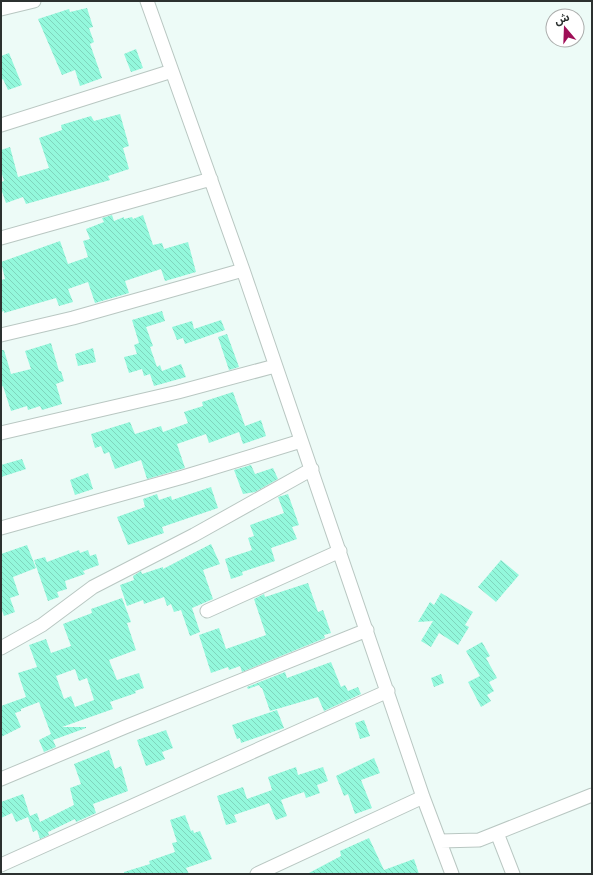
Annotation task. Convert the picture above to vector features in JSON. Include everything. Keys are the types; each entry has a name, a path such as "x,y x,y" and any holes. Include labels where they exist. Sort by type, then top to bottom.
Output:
{"street":[{"path":"1,9 34,1"},
{"path":"147,1 211,178 312,469 423,797 452,874"},
{"path":"1,125 172,71"},
{"path":"1,238 211,178"},
{"path":"1,335 73,318 243,270"},
{"path":"1,433 178,392 275,366"},
{"path":"1,528 183,477 301,440"},
{"path":"1,648 42,625 92,587 194,535 312,469"},
{"path":"207,611 340,551"},
{"path":"1,779 125,727 367,630"},
{"path":"1,865 388,691"},
{"path":"440,841 475,841 592,795"},
{"path":"257,874 423,797"},
{"path":"497,833 513,874"}],"building":[{"path":"87,8 93,27 89,28 94,42 90,44 102,78 80,86 75,70 62,75 38,19 69,9 70,12"},
{"path":"136,49 143,68 131,72 124,54"},
{"path":"9,53 22,85 8,90 3,79 1,80 1,56"},
{"path":"120,114 129,146 123,148 129,169 108,176 110,180 26,204 23,197 6,203 1,189 1,182 4,181 1,171 1,150 10,147 18,177 49,168 39,138 62,130 61,125 91,116 94,121"},
{"path":"112,215 114,221 124,217 124,219 132,217 133,219 143,215 153,245 162,243 164,249 188,242 196,272 165,281 161,269 125,281 129,293 95,303 88,282 68,289 73,302 59,306 56,298 4,313 4,311 1,312 1,280 5,279 1,262 60,241 68,264 88,257 83,241 90,239 86,229 104,222 102,218"},
{"path":"162,311 165,321 146,327 153,346 150,347 157,367 160,365 162,371 181,364 186,377 154,386 150,374 144,376 142,369 129,373 124,357 137,354 134,345 139,343 132,320"},
{"path":"221,320 225,330 185,344 183,338 177,340 172,327 192,321 194,329"},
{"path":"227,334 239,367 229,370 218,337"},
{"path":"51,343 59,371 61,371 64,381 56,384 62,404 42,410 40,406 28,410 27,406 11,411 3,386 1,387 1,350 4,350 11,374 31,369 25,351"},
{"path":"93,348 96,362 78,366 75,354"},
{"path":"233,392 245,426 261,420 266,436 243,444 239,432 209,443 206,434 177,444 185,468 147,479 141,460 115,469 109,452 104,454 101,446 95,448 91,434 130,422 135,434 161,426 163,432 188,423 184,412 203,406 202,402"},
{"path":"22,459 26,469 1,477 1,465"},
{"path":"251,465 255,474 273,468 278,479 255,492 243,494 234,470"},
{"path":"88,473 93,489 75,495 70,480"},
{"path":"211,487 218,508 162,527 164,533 128,545 117,517 145,507 143,499 157,494 159,500 171,496 172,500"},
{"path":"288,494 299,525 292,527 297,539 271,548 275,561 242,572 243,575 231,579 225,559 252,550 248,538 254,536 250,525 284,513 278,497"},
{"path":"211,544 220,564 203,570 213,599 192,608 200,632 190,636 181,610 174,612 171,604 167,606 164,597 144,604 143,600 127,606 120,585 134,580 133,576 141,571 142,574 163,567 163,569"},
{"path":"27,545 36,568 13,577 19,595 10,598 15,612 4,616 1,608 1,554"},
{"path":"79,550 80,553 88,550 90,556 96,554 99,565 83,571 85,574 65,581 67,589 57,592 59,597 48,601 34,560 45,557 47,562"},
{"path":"501,560 519,575 496,602 478,587"},
{"path":"308,583 318,612 323,610 331,633 324,635 325,638 242,672 240,666 229,670 228,667 211,673 199,635 219,628 226,649 266,635 254,599 264,594 265,597"},
{"path":"441,593 473,612 465,625 469,627 458,645 439,633 431,647 421,641 433,621 418,622 430,602 434,605"},
{"path":"122,598 131,622 127,623 136,650 109,660 117,680 139,673 144,688 135,691 136,693 110,702 113,709 62,727 86,728 53,740 56,747 44,752 39,740 51,734 39,702 15,713 21,727 1,737 1,706 26,697 18,673 37,667 29,645 46,639 51,653 71,646 63,624 92,613 91,609","holes":["75,669 79,681 87,678 94,700 75,707 71,696 64,699 56,676"]},
{"path":"482,642 490,656 486,658 497,678 489,682 494,691 487,695 491,701 481,707 468,682 480,676 466,651"},
{"path":"331,662 341,687 345,685 348,691 358,687 361,694 324,711 318,697 270,711 262,688 259,685 248,689 247,687 285,672 287,678"},
{"path":"441,674 444,683 434,687 431,678"},
{"path":"277,710 284,728 241,743 240,738 237,739 232,725"},
{"path":"364,720 370,736 360,739 355,723"},
{"path":"166,730 173,748 162,752 165,759 146,766 137,740"},
{"path":"109,750 115,769 121,766 128,791 93,804 96,813 76,822 75,819 48,832 49,835 40,839 37,830 33,832 28,817 16,822 12,813 1,818 1,802 23,794 30,816 37,813 40,822 74,805 70,788 81,784 74,764"},
{"path":"374,758 380,773 361,780 372,808 355,814 348,794 344,796 336,776"},
{"path":"296,767 298,775 323,767 328,781 317,785 320,793 306,798 304,792 281,800 287,816 276,820 269,803 234,815 237,822 226,825 217,796 243,787 247,799 272,790 268,777"},
{"path":"185,815 191,831 193,830 194,833 200,831 212,859 186,868 189,874 124,874 124,872 150,864 149,861 175,852 172,843 177,842 170,820"},
{"path":"369,838 384,870 414,859 419,874 307,874 341,856 340,851"}]}
